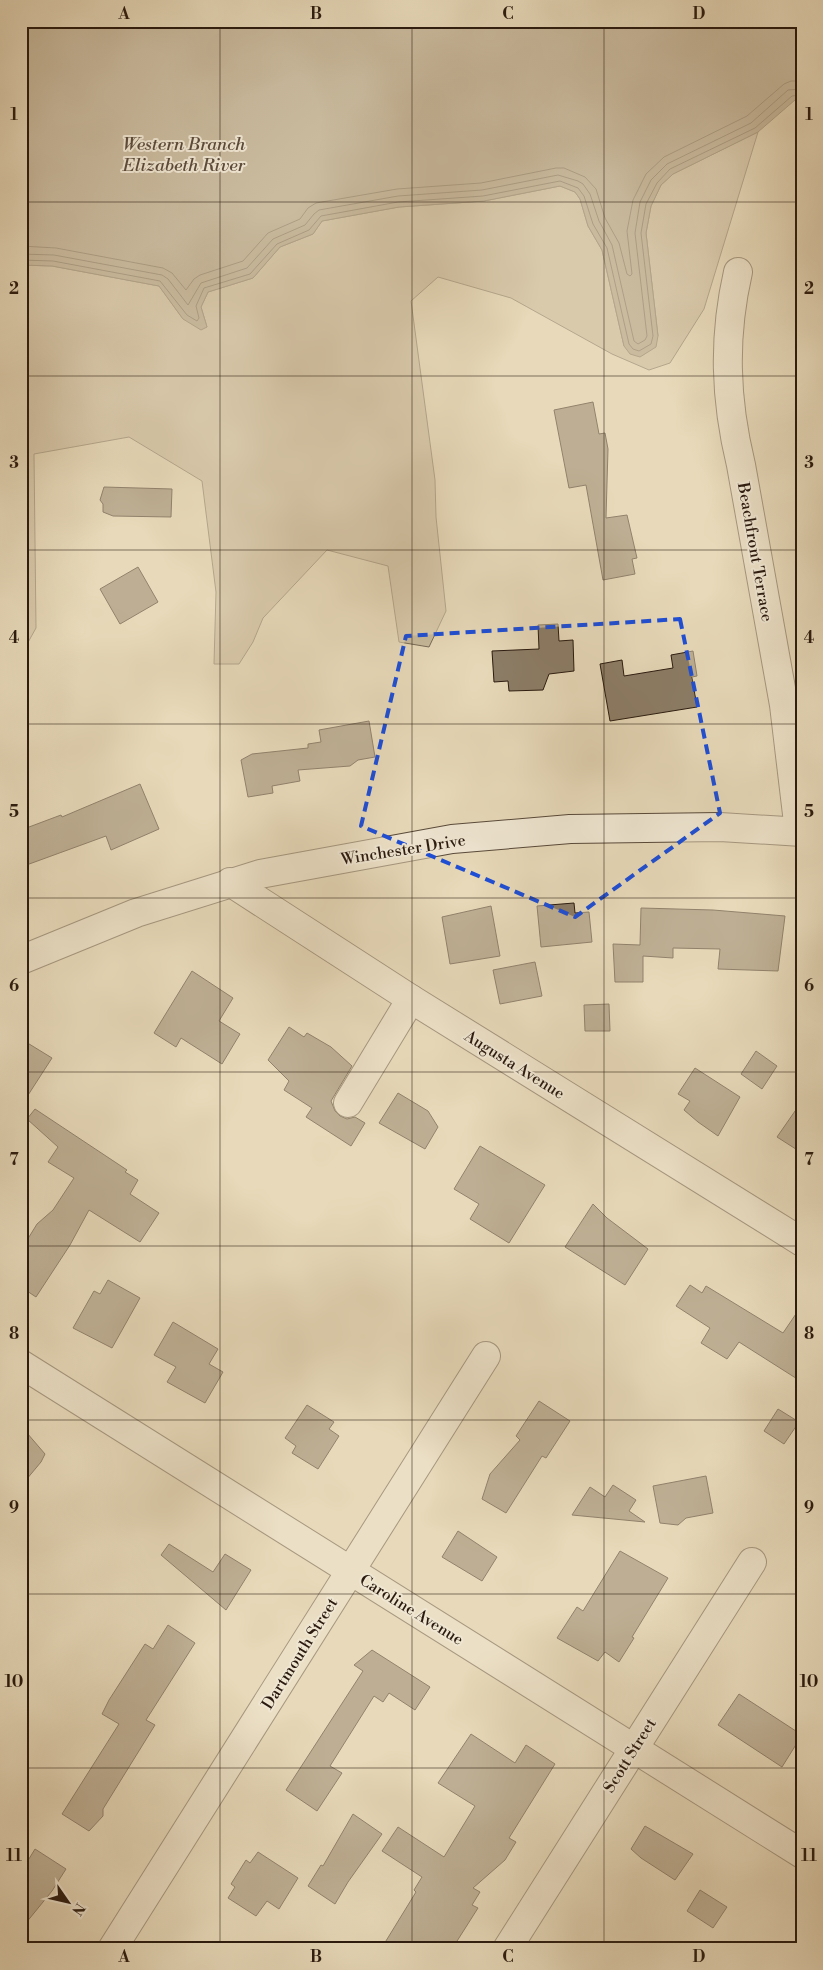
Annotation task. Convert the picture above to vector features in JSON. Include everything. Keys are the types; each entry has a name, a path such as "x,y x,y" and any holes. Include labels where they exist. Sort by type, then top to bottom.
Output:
{"street":[{"name":"Beachfront Terrace","path":"738,272 733,291 728,339 727,378 732,427 741,465 784,706 800,832"},
{"name":"Winchester Drive","path":"21,960 136,913 230,882 260,874 452,839 570,829 720,827 800,832"},
{"name":"Augusta Avenue","path":"230,882 411,999 802,1242"},
{"path":"348,1103 411,999"},
{"name":"Dartmouth Street","path":"112,1949 486,1356"},
{"name":"Caroline Avenue","path":"21,1364 802,1854"},
{"name":"Scott Street","path":"507,1949 752,1562"}],"highlighted area":[{"path":"680,619 720,813 575,917 361,826 406,636"}],"shaded area":[{"path":"758,132 704,309 670,363 649,370 612,354 511,298 438,277 411,301 435,480 436,517 446,611 429,647 399,642 388,566 327,550 263,618 253,642 239,664 214,664 216,592 202,481 129,437 34,454 36,628 21,655 21,265 52,266 159,286 183,319 207,327 201,307 208,292 253,278 280,247 313,234 322,221 399,207 484,201 560,186 575,192 580,199 588,226 602,250 624,346 658,336 646,233 651,206 661,185 673,174"}],"water":[{"name":"Western Branch Elizabeth River","path":"21,21 802,21 802,100 795,100 758,132 673,174 661,185 651,206 646,233 658,336 656,347 640,357 630,354 624,346 602,250 588,226 580,199 575,192 560,186 484,201 399,207 322,221 313,234 280,247 253,278 208,292 201,307 207,327 201,330 183,319 159,286 52,266 21,265"}],"building":[{"path":"593,402 599,434 605,433 608,449 606,518 627,515 637,558 632,559 635,574 603,580 586,485 569,488 554,410"},
{"path":"104,487 172,489 171,517 113,516 103,512 103,504 100,500"},
{"path":"138,567 158,602 120,624 100,589"},
{"path":"558,624 559,641 573,640 574,671 549,674 543,690 509,691 508,681 494,682 492,651 539,649 538,625"},
{"path":"693,651 697,676 692,677 697,707 610,721 600,664 622,660 624,676 673,668 671,655"},
{"path":"369,721 375,757 358,760 350,766 298,770 300,781 272,786 273,793 248,797 241,760 252,754 308,748 308,744 321,742 319,730"},
{"path":"140,784 159,829 111,850 106,836 21,867 21,830 61,815 62,817"},
{"path":"574,903 575,913 589,912 592,942 541,947 537,906"},
{"path":"491,906 500,956 450,964 442,917"},
{"path":"641,908 713,910 785,916 778,971 718,969 720,949 673,948 673,958 643,956 643,982 615,982 613,944 640,945"},
{"path":"535,962 542,996 500,1004 493,970"},
{"path":"192,971 233,998 219,1021 240,1034 222,1064 181,1038 176,1047 154,1033"},
{"path":"609,1004 610,1031 585,1031 584,1005"},
{"path":"289,1027 304,1037 307,1033 331,1047 352,1066 331,1101 335,1111 340,1116 347,1119 355,1117 365,1123 351,1146 306,1117 312,1108 284,1090 289,1081 268,1060"},
{"path":"21,1039 52,1058 21,1106"},
{"path":"756,1051 777,1066 762,1089 741,1074"},
{"path":"695,1068 740,1097 718,1136 684,1110 690,1101 678,1094"},
{"path":"398,1093 428,1111 438,1127 425,1149 379,1123"},
{"path":"802,1101 802,1153 777,1137"},
{"path":"35,1109 127,1170 125,1172 138,1180 130,1194 159,1213 140,1242 89,1210 70,1245 36,1297 21,1287 21,1250 37,1224 53,1210 74,1178 48,1162 58,1147 27,1119"},
{"path":"480,1146 545,1185 509,1243 470,1219 479,1204 454,1189"},
{"path":"593,1204 607,1218 648,1249 625,1285 565,1247"},
{"path":"108,1280 140,1298 112,1348 73,1328 94,1291 100,1294"},
{"path":"690,1285 702,1293 706,1286 783,1333 802,1305 802,1382 739,1342 727,1359 701,1343 710,1328 676,1306"},
{"path":"173,1322 218,1349 209,1364 223,1372 205,1403 167,1382 176,1367 154,1355"},
{"path":"539,1401 570,1421 546,1458 542,1456 506,1513 482,1499 490,1474 520,1440 516,1436"},
{"path":"307,1405 334,1422 329,1429 339,1436 318,1469 292,1453 296,1446 285,1438"},
{"path":"778,1409 799,1422 784,1444 764,1431"},
{"path":"21,1426 45,1454 41,1462 21,1486"},
{"path":"706,1476 713,1513 686,1518 678,1525 660,1523 653,1486"},
{"path":"613,1485 636,1500 629,1511 645,1522 572,1515 590,1487 605,1497"},
{"path":"458,1531 497,1557 482,1581 442,1557"},
{"path":"169,1544 213,1572 225,1554 251,1570 226,1610 161,1555"},
{"path":"620,1551 668,1578 619,1662 605,1652 598,1661 557,1638 577,1607 583,1611"},
{"path":"168,1625 195,1643 146,1720 155,1725 103,1809 103,1816 89,1831 62,1814 119,1724 102,1714 109,1700 145,1644 153,1649"},
{"path":"372,1650 430,1687 415,1710 389,1693 383,1702 374,1696 330,1766 342,1773 317,1811 286,1790 363,1671 354,1665"},
{"path":"739,1694 802,1735 782,1767 718,1725"},
{"path":"471,1734 515,1763 526,1745 555,1764 509,1838 516,1842 505,1860 473,1888 480,1892 472,1905 478,1908 452,1949 381,1949 416,1892 414,1890 422,1877 382,1851 398,1827 444,1857 475,1806 438,1783"},
{"path":"353,1814 382,1834 335,1904 308,1886 321,1865 323,1866"},
{"path":"645,1826 693,1854 675,1880 641,1858 631,1849"},
{"path":"35,1849 66,1869 52,1891 21,1929 21,1872"},
{"path":"258,1852 298,1878 279,1909 267,1901 256,1916 228,1898 235,1887 231,1884 246,1860 250,1863"},
{"path":"700,1890 727,1907 713,1928 687,1911"}]}
